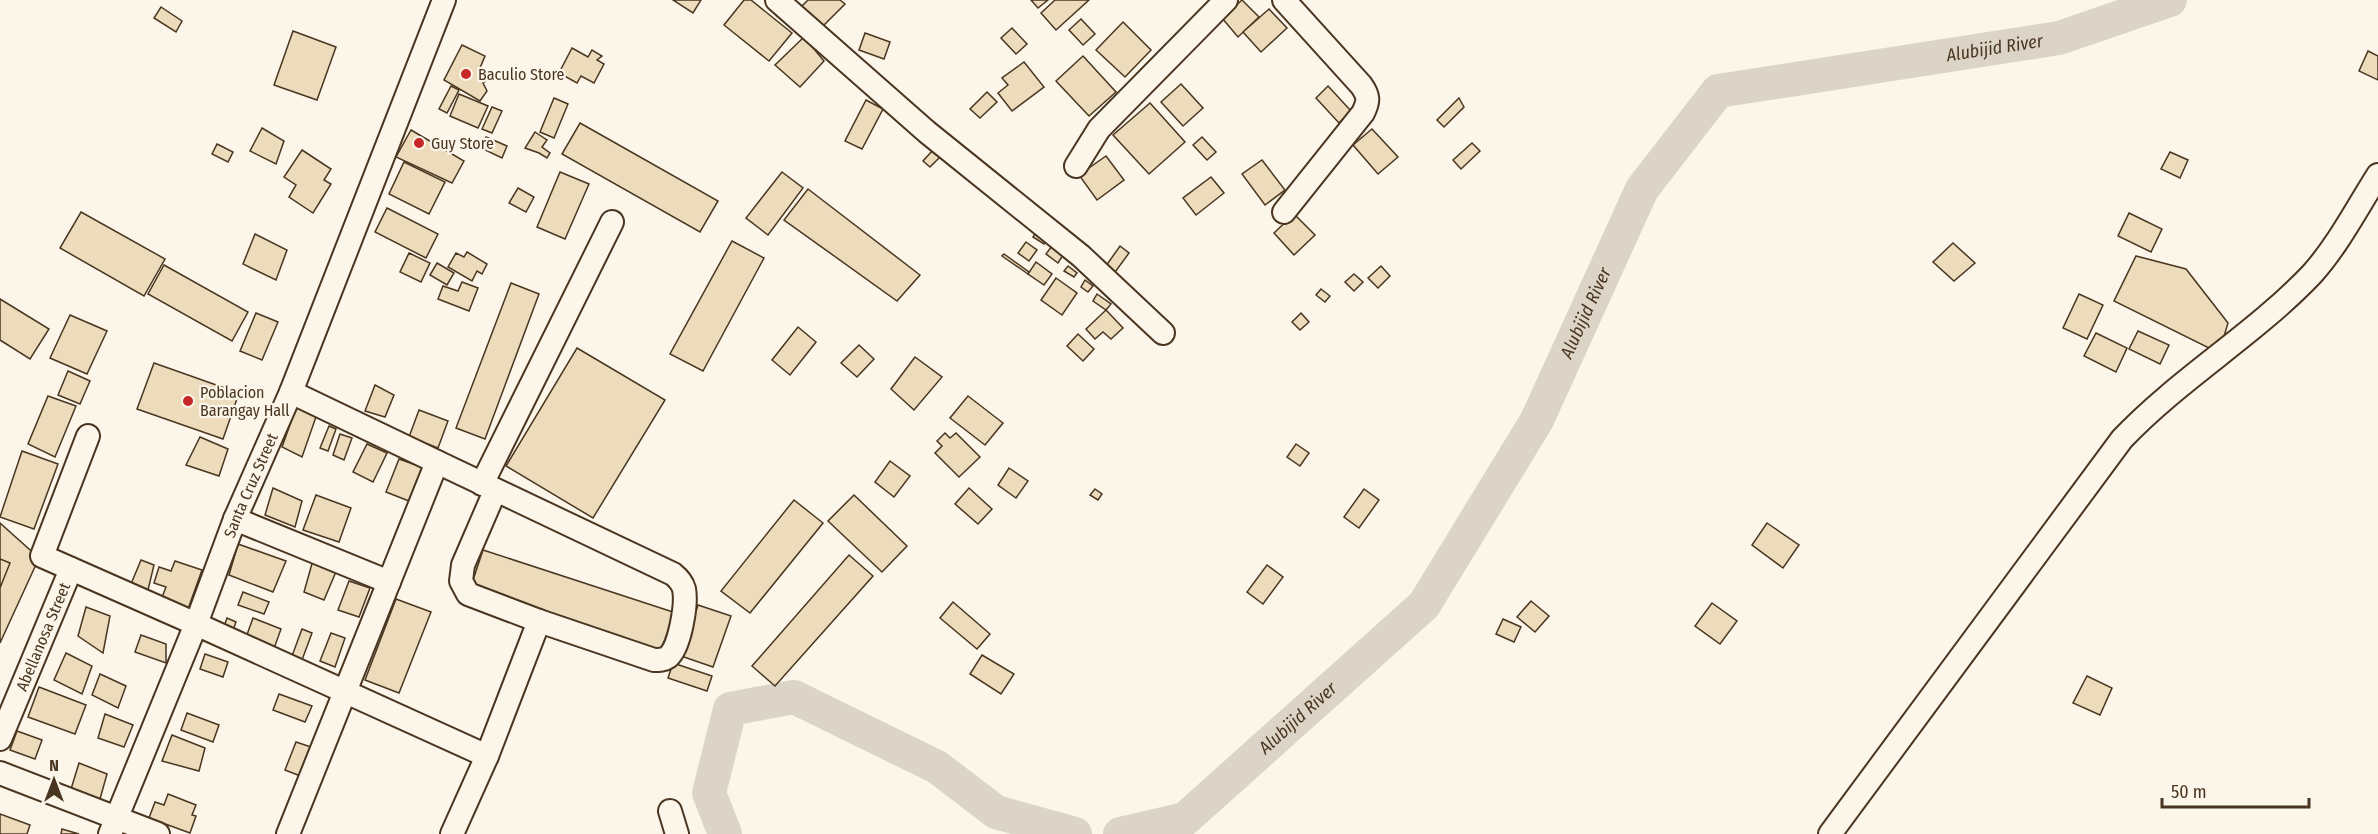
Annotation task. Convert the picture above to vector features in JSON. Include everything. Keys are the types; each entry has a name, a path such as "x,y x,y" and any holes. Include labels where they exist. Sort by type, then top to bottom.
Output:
{"street":[{"name":"Santa Cruz Street","path":"113,827 196,624 235,519 291,392 444,0"},
{"path":"777,0 927,132 1082,256 1163,333"},
{"path":"1076,166 1099,129 1226,0"},
{"path":"1284,0 1368,95 1368,102 1363,113 1284,212"},
{"path":"1830,834 2122,439 2172,393 2236,341 2312,274 2331,249 2378,175"},
{"path":"291,392 488,488 673,574 683,588 685,602 679,638 667,658 654,660 539,621 468,594 461,581 463,565 488,488 612,222"},
{"path":"88,436 42,556 487,756"},
{"path":"288,834 437,462"},
{"path":"235,519 389,582"},
{"name":"Abellanosa Street","path":"0,739 71,569"},
{"path":"452,834 487,756 539,621"},
{"path":"0,773 113,827 158,834"},
{"path":"670,811 676,834"}],"building":[{"path":"673,0 701,0 693,13"},
{"path":"744,0 751,0 792,33 769,61 724,25"},
{"path":"808,0 840,0 845,4 817,32 795,13"},
{"path":"1031,0 1048,0 1038,8"},
{"path":"1055,0 1089,0 1056,30 1041,13"},
{"path":"1242,0 1259,17 1238,37 1222,18"},
{"path":"161,7 182,21 176,32 154,18"},
{"path":"1269,9 1287,28 1261,52 1243,32"},
{"path":"1081,19 1095,34 1083,45 1069,30"},
{"path":"1123,22 1151,50 1125,77 1096,50"},
{"path":"1012,28 1027,44 1016,54 1001,38"},
{"path":"293,31 336,47 317,100 274,85"},
{"path":"865,33 890,42 884,59 859,50"},
{"path":"804,37 824,61 800,87 775,65"},
{"name":"Baculio Store","path":"462,45 485,56 480,68 488,79 483,83 487,91 480,101 444,80"},
{"path":"572,48 588,57 592,50 602,56 597,60 604,64 594,83 581,76 577,83 559,73"},
{"path":"2368,51 2378,56 2378,80 2359,71"},
{"path":"1083,56 1116,92 1089,116 1056,81"},
{"path":"1024,62 1044,87 1012,111 998,93 1008,85 1002,78"},
{"path":"1181,84 1203,108 1183,126 1161,102"},
{"path":"451,86 459,90 447,113 439,109"},
{"path":"1328,86 1351,111 1339,123 1316,98"},
{"path":"987,92 997,102 980,118 970,109"},
{"path":"459,94 488,106 478,128 450,116"},
{"path":"554,98 568,104 554,138 540,132"},
{"path":"1459,98 1464,107 1444,127 1437,120"},
{"path":"866,100 883,109 862,149 845,141"},
{"path":"1150,103 1185,142 1149,174 1113,135"},
{"path":"492,107 502,111 492,133 482,129"},
{"path":"580,123 718,201 700,232 562,154"},
{"path":"262,128 284,141 276,164 250,151"},
{"path":"1372,129 1398,157 1378,174 1353,145"},
{"name":"Guy Store","path":"411,130 464,161 452,183 396,157"},
{"path":"535,132 547,140 542,147 550,153 547,158 525,148"},
{"path":"486,137 507,146 502,158 481,148"},
{"path":"1202,137 1216,152 1207,160 1193,145"},
{"path":"1472,143 1480,151 1461,169 1453,160"},
{"path":"217,144 233,152 228,162 212,154"},
{"path":"302,150 331,169 324,180 331,184 313,213 289,197 296,185 284,177"},
{"path":"933,150 940,157 930,167 923,161"},
{"path":"2170,152 2188,160 2180,178 2161,169"},
{"path":"1106,156 1124,180 1097,200 1079,175"},
{"path":"1262,160 1285,190 1265,205 1242,174"},
{"path":"404,162 445,182 429,214 389,194"},
{"path":"560,172 589,184 565,239 537,227"},
{"path":"782,172 803,188 768,235 746,218"},
{"path":"1211,177 1224,193 1196,215 1183,198"},
{"path":"518,188 534,197 526,212 509,203"},
{"path":"808,189 920,275 897,301 784,220"},
{"path":"387,208 438,234 426,258 375,232"},
{"path":"81,212 165,259 144,296 60,248"},
{"path":"2129,213 2162,229 2151,252 2118,236"},
{"path":"1294,214 1315,235 1294,255 1274,233"},
{"path":"1038,229 1049,237 1044,244 1033,237"},
{"path":"255,234 287,250 276,280 243,264"},
{"path":"732,241 764,258 703,371 670,354"},
{"path":"1026,242 1037,250 1029,261 1018,253"},
{"path":"1054,243 1065,252 1058,263 1046,254"},
{"path":"1953,243 1975,263 1954,281 1933,262"},
{"path":"1120,246 1129,253 1110,279 1101,273"},
{"path":"467,252 487,264 482,274 477,271 472,281 448,267 456,253 464,257"},
{"path":"409,253 430,263 421,282 400,272"},
{"path":"1004,254 1029,272 1028,274 1002,256"},
{"path":"2136,256 2186,269 2228,323 2219,353 2114,301"},
{"path":"1036,262 1052,274 1044,285 1028,274"},
{"path":"437,263 454,273 447,285 430,275"},
{"path":"164,265 248,312 232,341 148,294"},
{"path":"1068,266 1077,273 1074,277 1064,271"},
{"path":"1381,266 1390,276 1378,288 1368,278"},
{"path":"1354,274 1363,282 1354,291 1345,282"},
{"path":"1056,278 1077,293 1062,315 1041,300"},
{"path":"1085,280 1093,286 1088,292 1081,287"},
{"path":"462,282 478,288 469,311 438,299 443,286 458,291"},
{"path":"511,283 539,294 485,439 456,428"},
{"path":"1321,289 1330,296 1325,302 1316,295"},
{"path":"1097,294 1111,304 1106,310 1093,301"},
{"path":"2079,294 2103,305 2087,339 2063,328"},
{"path":"0,299 49,329 30,359 0,340"},
{"path":"1106,310 1123,328 1111,339 1103,332 1095,339 1086,329"},
{"path":"256,313 278,322 262,360 240,351"},
{"path":"1301,313 1309,322 1300,330 1292,322"},
{"path":"70,315 107,331 87,374 50,358"},
{"path":"798,327 816,342 790,375 772,360"},
{"path":"2138,331 2169,345 2160,364 2129,349"},
{"path":"2096,333 2127,348 2116,372 2084,356"},
{"path":"1078,334 1094,349 1083,361 1067,346"},
{"path":"859,345 874,359 857,377 841,363"},
{"path":"577,348 665,400 593,518 506,466"},
{"path":"915,357 942,377 914,410 891,389"},
{"name":"Poblacion Barangay Hall","path":"154,363 239,393 223,439 137,409"},
{"path":"68,371 90,381 80,404 58,395"},
{"path":"375,385 394,395 385,417 365,411"},
{"path":"48,396 76,406 55,457 28,444"},
{"path":"968,396 1003,423 985,445 950,418"},
{"path":"297,405 317,414 302,457 282,447"},
{"path":"419,410 448,421 438,448 409,437"},
{"path":"329,426 336,429 328,451 320,448"},
{"path":"945,433 950,438 956,433 980,457 959,477 935,453 942,446 937,441"},
{"path":"340,434 352,438 344,460 333,455"},
{"path":"200,437 228,449 219,476 186,465"},
{"path":"367,444 387,453 373,482 353,472"},
{"path":"1296,444 1309,453 1300,466 1287,457"},
{"path":"22,451 58,464 34,529 0,517"},
{"path":"399,459 427,469 414,503 386,492"},
{"path":"890,461 910,476 894,497 875,482"},
{"path":"1009,468 1028,481 1016,498 998,485"},
{"path":"273,488 302,501 295,527 265,515"},
{"path":"969,488 992,509 978,524 955,504"},
{"path":"1095,489 1102,494 1098,500 1090,495"},
{"path":"1364,489 1379,500 1359,528 1344,517"},
{"path":"316,495 351,508 339,542 303,530"},
{"path":"854,495 907,546 882,572 828,521"},
{"path":"794,500 823,523 750,613 721,591"},
{"path":"0,523 39,558 0,643"},
{"path":"1767,523 1799,545 1783,568 1752,545"},
{"path":"238,544 286,561 273,592 229,575"},
{"path":"483,550 676,613 663,652 470,589"},
{"path":"849,555 873,576 775,686 752,666"},
{"path":"0,559 10,563 0,588"},
{"path":"141,560 154,565 148,590 131,584"},
{"path":"313,560 338,567 324,600 304,592"},
{"path":"175,561 202,570 188,609 161,600 166,587 154,583 159,567 171,571"},
{"path":"1267,565 1283,577 1263,604 1247,592"},
{"path":"349,581 370,588 359,617 338,610"},
{"path":"243,592 269,602 264,614 238,605"},
{"path":"396,599 431,612 399,693 365,680"},
{"path":"1531,601 1549,616 1535,632 1517,617"},
{"path":"953,602 990,634 977,649 940,618"},
{"path":"1712,603 1737,621 1720,644 1695,626"},
{"path":"698,605 731,616 713,667 681,656"},
{"path":"86,607 110,616 103,653 78,636"},
{"path":"227,618 236,622 231,636 222,632"},
{"path":"253,618 281,629 272,654 244,643"},
{"path":"1503,619 1521,627 1514,642 1496,634"},
{"path":"302,629 312,633 299,668 289,664"},
{"path":"331,633 345,638 335,667 320,661"},
{"path":"141,635 166,644 166,663 135,652"},
{"path":"66,653 92,666 82,694 54,680"},
{"path":"205,654 228,662 223,677 200,669"},
{"path":"982,655 1014,674 1001,694 970,674"},
{"path":"673,663 712,676 707,691 668,678"},
{"path":"100,674 126,686 118,708 92,695"},
{"path":"2087,676 2112,688 2100,715 2073,703"},
{"path":"39,687 86,705 75,734 28,717"},
{"path":"279,694 312,706 305,722 273,710"},
{"path":"187,713 219,725 213,742 181,730"},
{"path":"105,714 133,725 124,747 98,738"},
{"path":"17,731 42,740 35,759 10,750"},
{"path":"172,735 205,748 199,771 162,761"},
{"path":"296,742 314,748 303,777 285,770"},
{"path":"79,763 107,774 100,799 71,789"},
{"path":"168,794 196,805 192,815 196,816 190,833 149,818 155,802 164,805"},
{"path":"0,814 30,825 27,834 0,834"},
{"path":"62,829 79,834 61,834"}],"waterway":[{"name":"Alubijid River","path":"1120,834 1185,819 1424,605 1537,420 1642,189 1718,91 2059,38 2170,0"},
{"name":"Alubijid River","path":"725,834 709,793 730,709 794,697 937,767 996,812 1075,834"}],"place":[{"name":"Baculio Store","path":"466,74"},
{"name":"Guy Store","path":"419,143"},
{"name":"Poblacion Barangay Hall","path":"188,401"}]}
